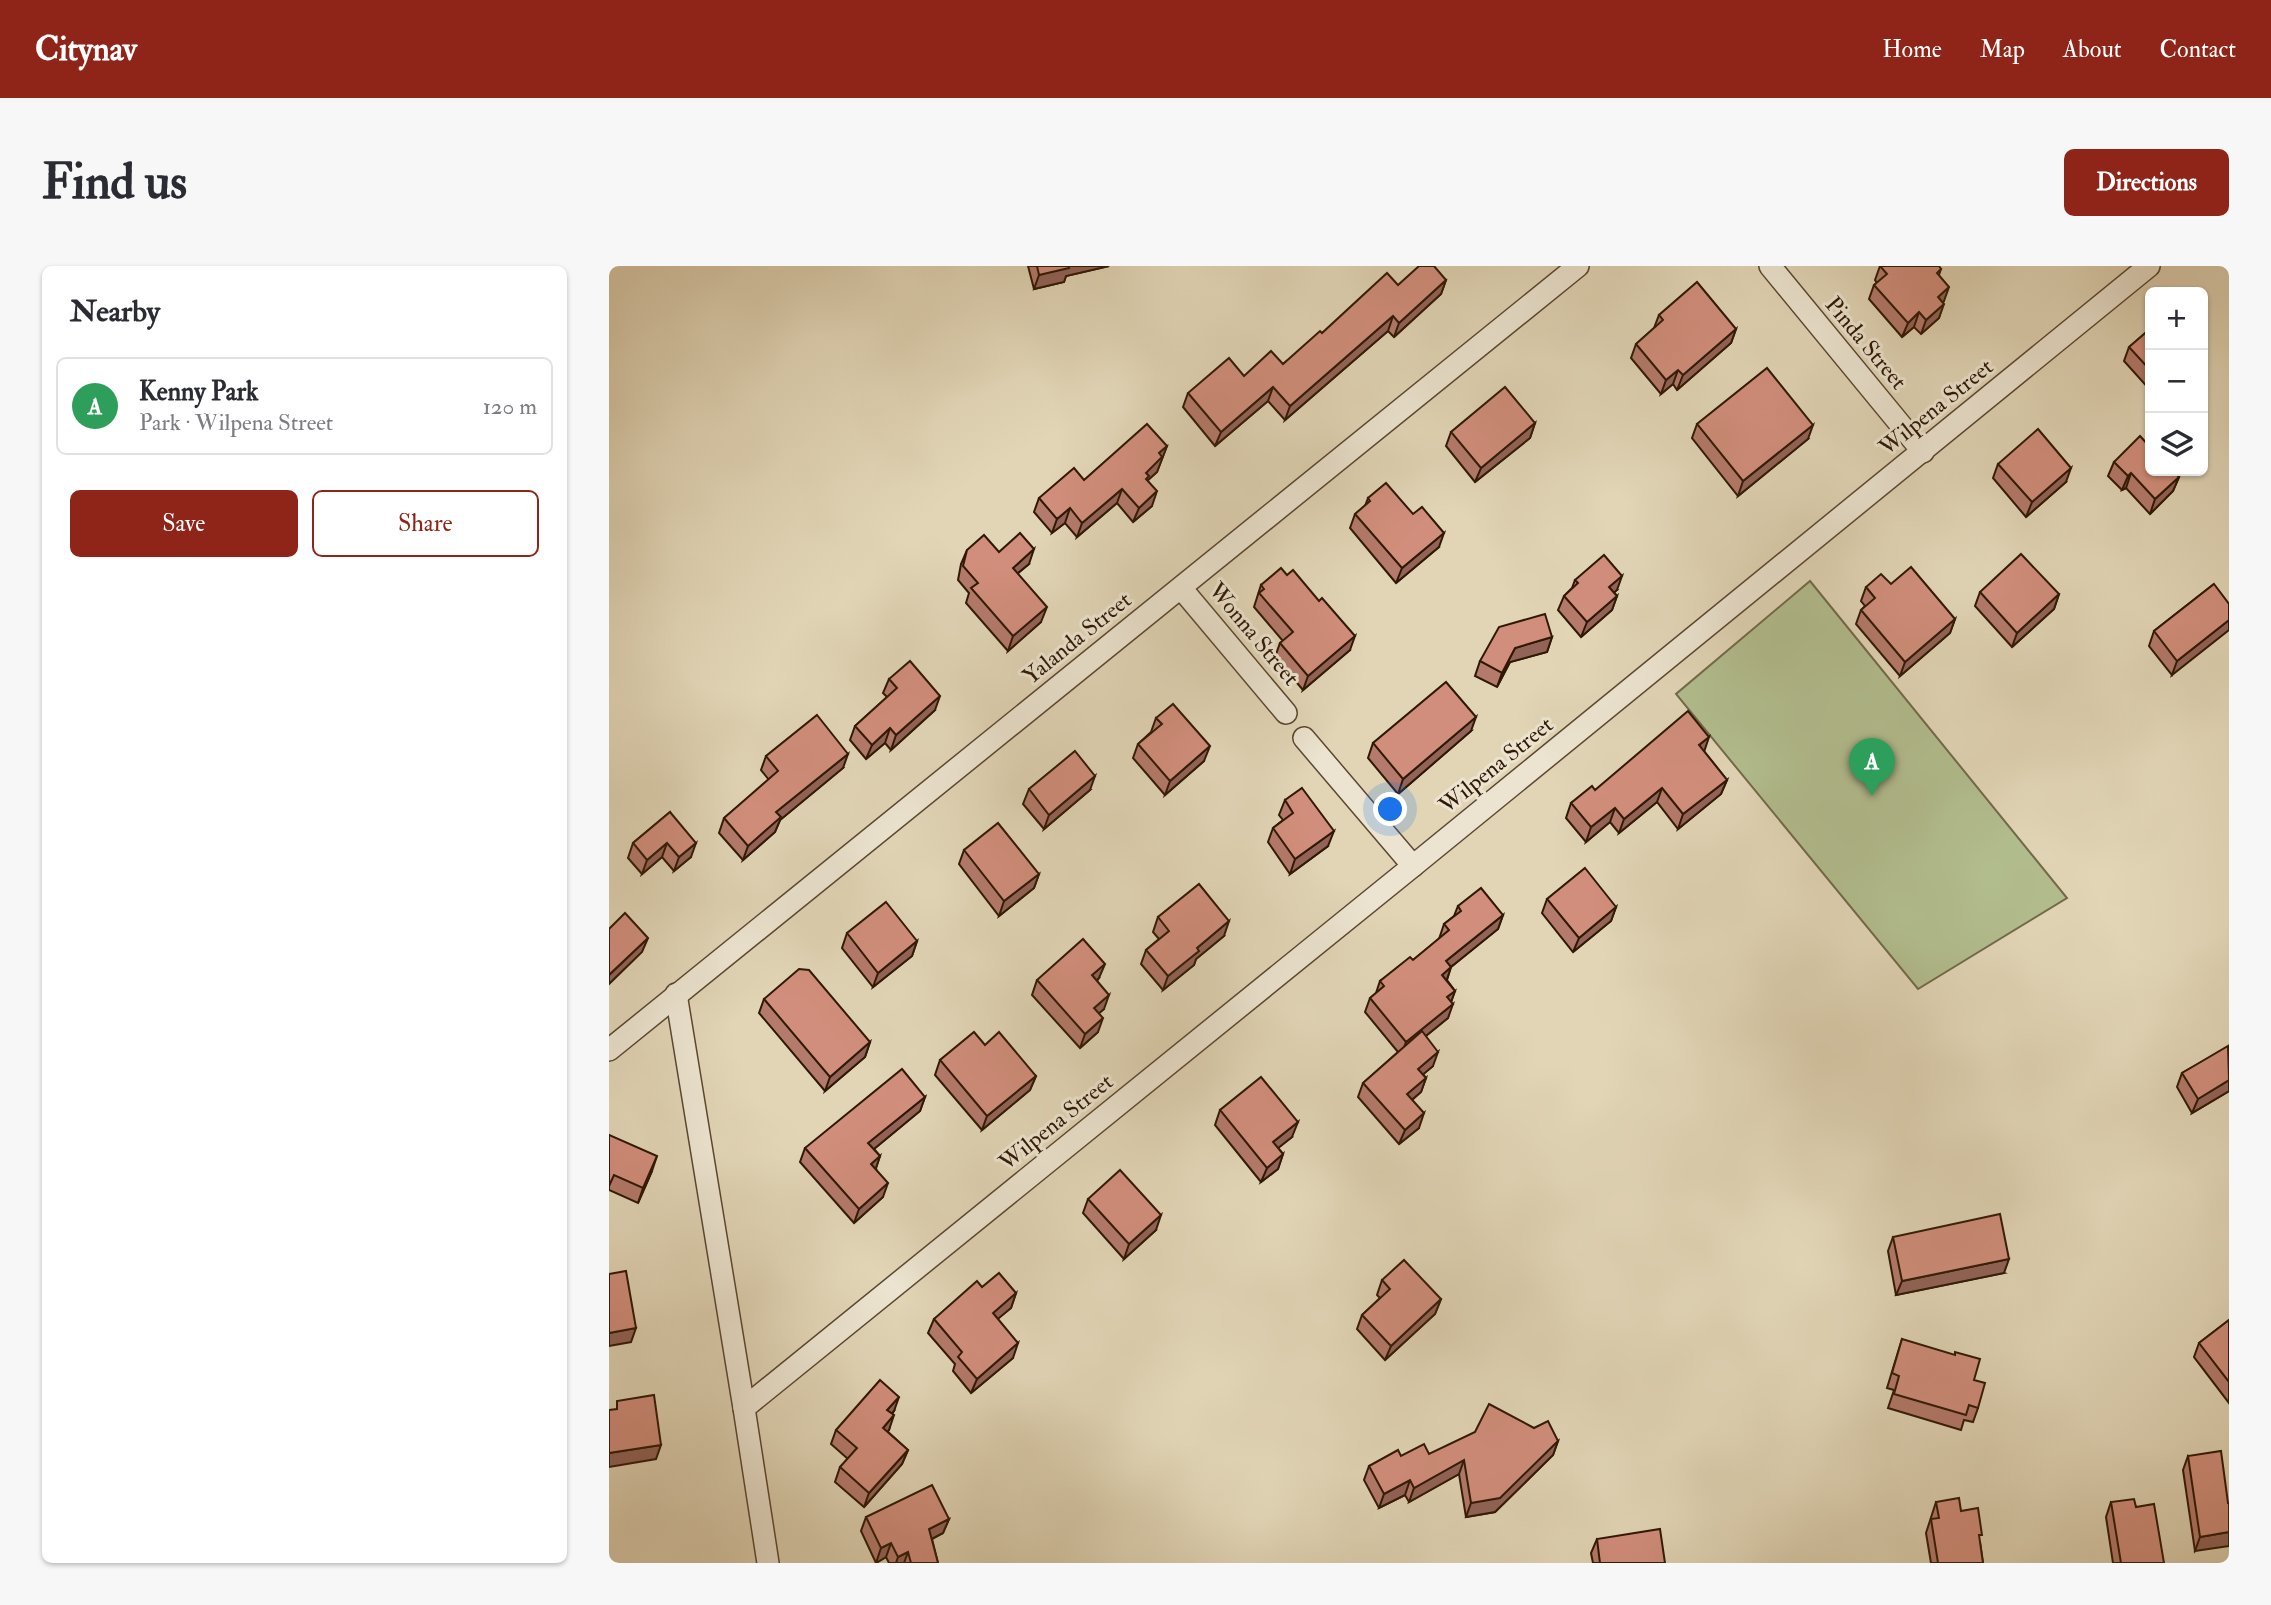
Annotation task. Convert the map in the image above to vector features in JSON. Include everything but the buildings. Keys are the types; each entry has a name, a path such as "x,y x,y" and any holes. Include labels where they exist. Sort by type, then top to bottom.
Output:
{"street":[{"name":"Yalanda Street","path":"609,1050 1578,266"},
{"name":"Pinda Street","path":"1770,266 1923,452"},
{"name":"Wilpena Street","path":"744,1408 2149,266"},
{"name":"Wonna Street","path":"1181,588 1286,713"},
{"path":"1304,738 1413,866"},
{"path":"676,994 768,1563"}],"green space":[{"path":"1810,581 2067,898 1918,989 1676,694"}],"place":[{"name":"Kenny Park","path":"1872,796"}]}
